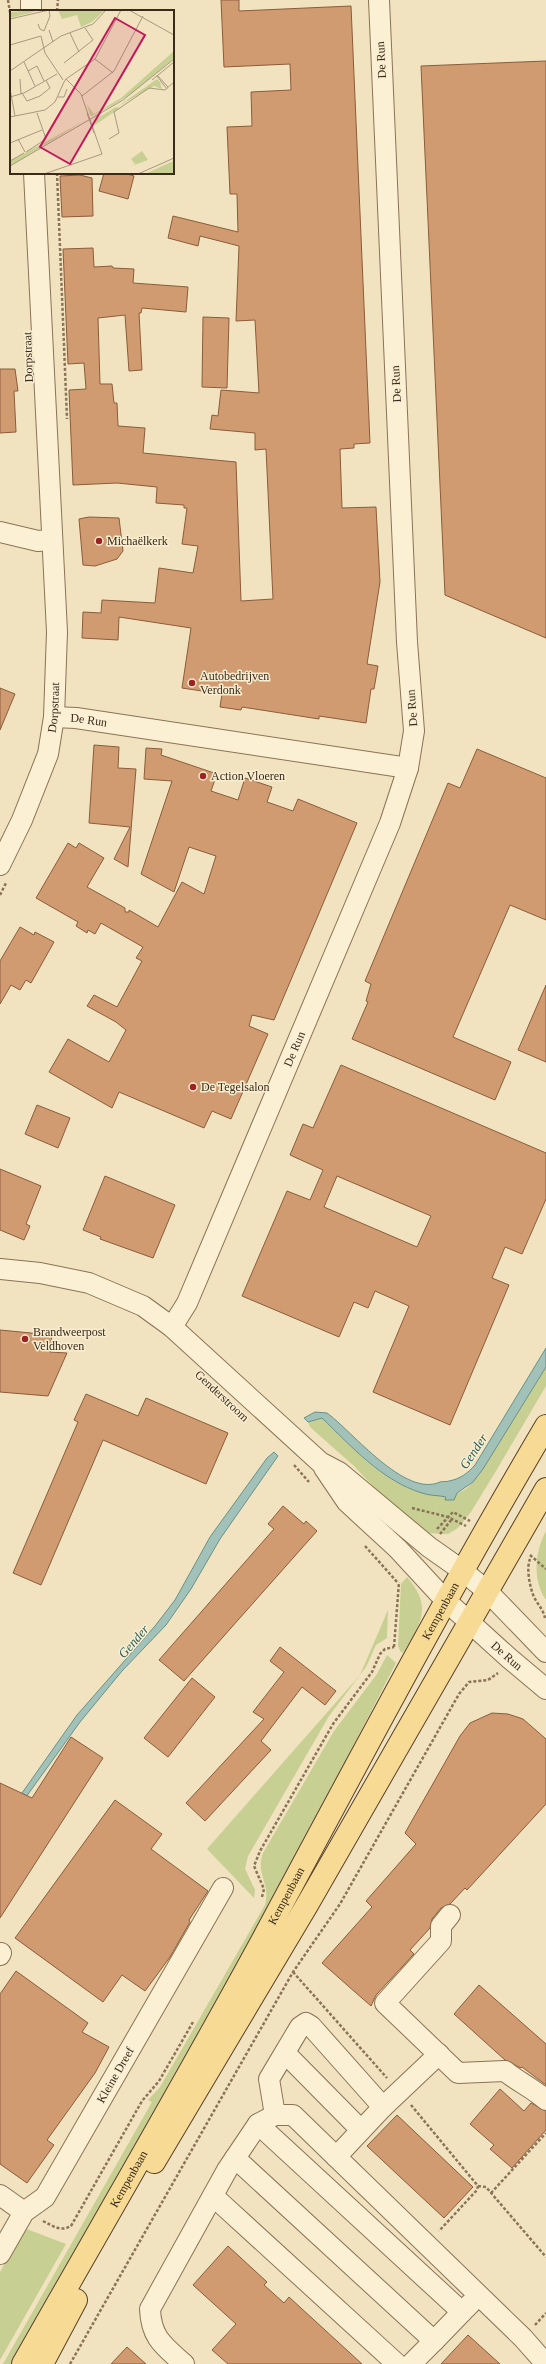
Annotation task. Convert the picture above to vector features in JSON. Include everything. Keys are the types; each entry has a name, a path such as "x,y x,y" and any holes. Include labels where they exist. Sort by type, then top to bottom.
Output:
{"main road":[{"name":"Kempenbaan","path":"23,2364 259,1947 292,1881 446,1600 546,1426"},
{"name":"Kempenbaan","path":"42,2364 115,2227 307,1905 546,1489"}],"street":[{"name":"De Run","path":"172,1327 187,1303 387,831 408,768 414,731 407,642 379,0"},
{"name":"Dorpstraat","path":"0,865 22,820 48,754 54,717 57,632 51,540 34,174"},
{"path":"0,532 38,541 51,540"},
{"name":"De Run","path":"54,717 76,718 408,768"},
{"name":"Genderstroom","path":"0,1269 40,1273 89,1283 143,1306 172,1327 320,1462 347,1502 398,1549 446,1600"},
{"name":"Genderstroom","path":"320,1462 339,1472 429,1547 463,1571 488,1592"},
{"path":"488,1592 546,1652"},
{"name":"De Run","path":"446,1600 509,1658 546,1689"},
{"name":"Kleine Dreef","path":"0,2254 24,2212 45,2197 223,1888"},
{"path":"450,1915 441,1926 441,1941 385,2003 458,2073 505,2071 521,2084 534,2089 546,2100"},
{"path":"275,2115 269,2079 300,2027 306,2024 311,2026 383,2107"},
{"path":"285,2053 361,2130"},
{"path":"336,2157 383,2107 439,2054"},
{"path":"184,2364 160,2343 151,2324 150,2309 235,2158 258,2124 275,2115 293,2115 523,2338 546,2364"},
{"path":"258,2124 462,2312"},
{"path":"235,2158 434,2340"},
{"path":"0,2195 24,2212"},
{"path":"213,2196 397,2364"},
{"path":"411,2364 479,2295"}],"path":[{"path":"8,0 10,12"},
{"path":"57,10 58,0"},
{"path":"292,1463 312,1485"},
{"name":"Kempenbaan","path":"262,1901 264,1889 254,1866 260,1852 333,1724 372,1672 380,1654 385,1649 394,1647 398,1583 362,1543"},
{"path":"536,1558 546,1569"},
{"path":"529,1562 529,1577 534,1598 543,1610 545,1618"},
{"path":"70,2364 293,1972 340,1904 459,1694"},
{"path":"24,2212 57,2228 65,2229 71,2226 142,2101 159,2081 194,2020"},
{"path":"491,2194 546,2133"},
{"path":"478,2186 486,2187 546,2257"}],"green space":[{"path":"546,1367 546,1386 471,1512 458,1528 448,1534 425,1533 406,1521 354,1466 310,1427 308,1422 322,1418 366,1461 391,1479 419,1492 446,1497 445,1500 466,1489 473,1482"},
{"path":"546,1531 546,1600 537,1575 537,1556"},
{"path":"407,1577 420,1597 422,1615 415,1633 403,1653 400,1651 398,1645 401,1584"},
{"path":"388,1610 387,1638 376,1645 366,1667 360,1675"},
{"path":"387,1655 396,1663 240,1965 13,2364 3,2364 152,2102 148,2100 160,2087 265,1905 266,1891 261,1867 263,1853 334,1731 377,1674"},
{"path":"360,1675 329,1716 248,1856 245,1869 255,1890 254,1898 207,1849"},
{"path":"24,2228 66,2244 0,2360 0,2272"}],"water":[{"path":"546,1348 546,1367 483,1469 473,1482 457,1493 454,1500 445,1500 446,1497 422,1493 394,1480 368,1462 322,1418 308,1422 304,1418 315,1412 327,1413 380,1461 411,1481 426,1484 457,1479 470,1471 475,1465"},
{"path":"274,1452 278,1456 220,1539 191,1589 166,1625 122,1671 80,1722 26,1797 22,1793 77,1715 155,1626 175,1600 210,1537 267,1458"}],"building":[{"path":"221,0 239,0 239,11 351,6 370,443 354,444 354,448 340,449 342,508 376,507 380,582 367,664 378,666 374,689 371,689 366,723 319,716 319,719 242,707 241,710 220,707 222,694 182,688 191,628 119,617 118,640 82,638 83,612 101,613 102,600 155,603 159,568 193,573 198,546 182,544 187,508 184,508 184,505 156,503 157,487 117,483 73,485 69,390 86,389 84,363 68,364 63,249 93,248 94,267 112,266 113,268 134,269 133,283 188,287 186,312 142,308 141,313 139,313 142,370 129,371 125,315 98,318 100,384 112,384 114,403 117,403 118,426 145,428 143,453 236,462 241,601 273,599 266,449 255,450 255,433 210,429 212,415 218,416 221,390 259,393 255,320 236,321 239,246 200,236 198,246 168,238 173,216 238,232 237,194 230,194 227,127 252,126 251,92 291,90 290,64 224,67"},
{"path":"546,61 546,638 445,595 421,66"},
{"path":"104,174 127,174 134,176 128,199 99,191"},
{"path":"80,175 92,178 93,216 62,217 60,176"},
{"path":"203,317 229,318 227,388 202,387"},
{"path":"0,369 15,369 18,391 14,391 16,432 0,433"},
{"name":"Michaëlkerk","path":"89,517 119,518 123,551 117,559 95,566 83,565 79,519"},
{"path":"0,688 15,694 0,730"},
{"path":"94,745 119,747 118,768 136,769 128,867 114,859 130,827 89,823"},
{"path":"146,748 162,749 161,755 217,774 211,791 238,800 245,778 272,787 267,802 293,811 298,799 357,823 274,1020 252,1015 249,1026 268,1034 231,1119 212,1111 204,1128 119,1092 112,1108 49,1072 68,1039 109,1062 126,1030 116,1022 87,1006 94,995 117,1007 142,961 136,958 143,947 101,923 95,934 88,930 87,933 76,926 78,922 36,898 68,843 76,848 79,843 104,858 87,887 125,908 125,912 129,912 129,910 158,927 182,882 204,894 216,856 189,847 174,892 141,874 172,781 144,779"},
{"path":"477,749 546,778 546,920 510,905 453,1037 511,1062 495,1100 352,1039 368,1002 366,1001 371,984 365,981 448,783 460,788"},
{"path":"20,927 34,935 35,932 54,942 31,983 26,980 20,990 11,985 0,1004 0,961"},
{"path":"546,985 546,1062 518,1050"},
{"path":"341,1065 546,1153 546,1199 522,1254 505,1247 492,1278 509,1285 450,1425 373,1392 409,1306 375,1291 368,1308 354,1302 339,1337 242,1296 287,1191 310,1200 323,1170 290,1155 303,1124 313,1128","holes":["337,1176 431,1216 417,1247 324,1207"]},
{"path":"37,1105 70,1118 58,1148 25,1134"},
{"path":"0,1169 41,1186 26,1224 30,1226 24,1240 0,1230"},
{"path":"105,1176 175,1205 153,1258 100,1239 101,1237 83,1230"},
{"path":"0,1330 52,1335 50,1352 67,1353 48,1396 0,1392"},
{"path":"86,1394 138,1416 146,1398 228,1433 206,1484 103,1440 41,1585 13,1573 78,1422 74,1420"},
{"path":"283,1506 304,1524 306,1521 317,1531 184,1681 159,1660 274,1529 268,1524"},
{"path":"280,1647 336,1691 325,1705 302,1687 261,1741 271,1750 205,1821 186,1803 264,1719 253,1712 284,1672 270,1661"},
{"path":"192,1678 215,1697 168,1757 144,1738"},
{"path":"492,1713 508,1714 523,1719 546,1739 546,1804 467,1890 465,1888 450,1904 441,1908 432,1919 430,1928 410,1950 414,1954 376,1995 371,2006 322,1963 372,1907 366,1901 416,1844 405,1833 460,1736 470,1723"},
{"path":"71,1737 103,1758 0,1918 0,1783 32,1798"},
{"path":"115,1800 162,1834 151,1849 208,1891 189,1920 190,1922 170,1957 145,1991 122,1975 103,2002 15,1938"},
{"path":"16,1971 88,2023 82,2032 109,2047 95,2073 47,2140 54,2145 27,2183 0,2164 0,1994"},
{"path":"479,1985 546,2044 546,2085 522,2067 521,2068 505,2060 454,2014"},
{"path":"500,2089 524,2111 531,2103 546,2111 546,2130 512,2168 490,2149 494,2145 470,2124"},
{"path":"397,2115 473,2187 444,2218 367,2146"},
{"path":"228,2246 267,2282 264,2285 284,2303 289,2297 362,2364 228,2364 212,2350 236,2324 193,2285"},
{"path":"468,2335 500,2364 441,2364"},
{"path":"127,2347 146,2364 111,2364"}],"place":[{"name":"Michaëlkerk","path":"99,541"},
{"name":"Autobedrijven Verdonk","path":"192,683"},
{"name":"Action Vloeren","path":"203,776"},
{"name":"De Tegelsalon","path":"193,1087"},
{"name":"Brandweerpost Veldhoven","path":"25,1339"}],"water label":[{"name":"Gender","path":"473,1451"},
{"name":"Gender","path":"133,1641"}]}
